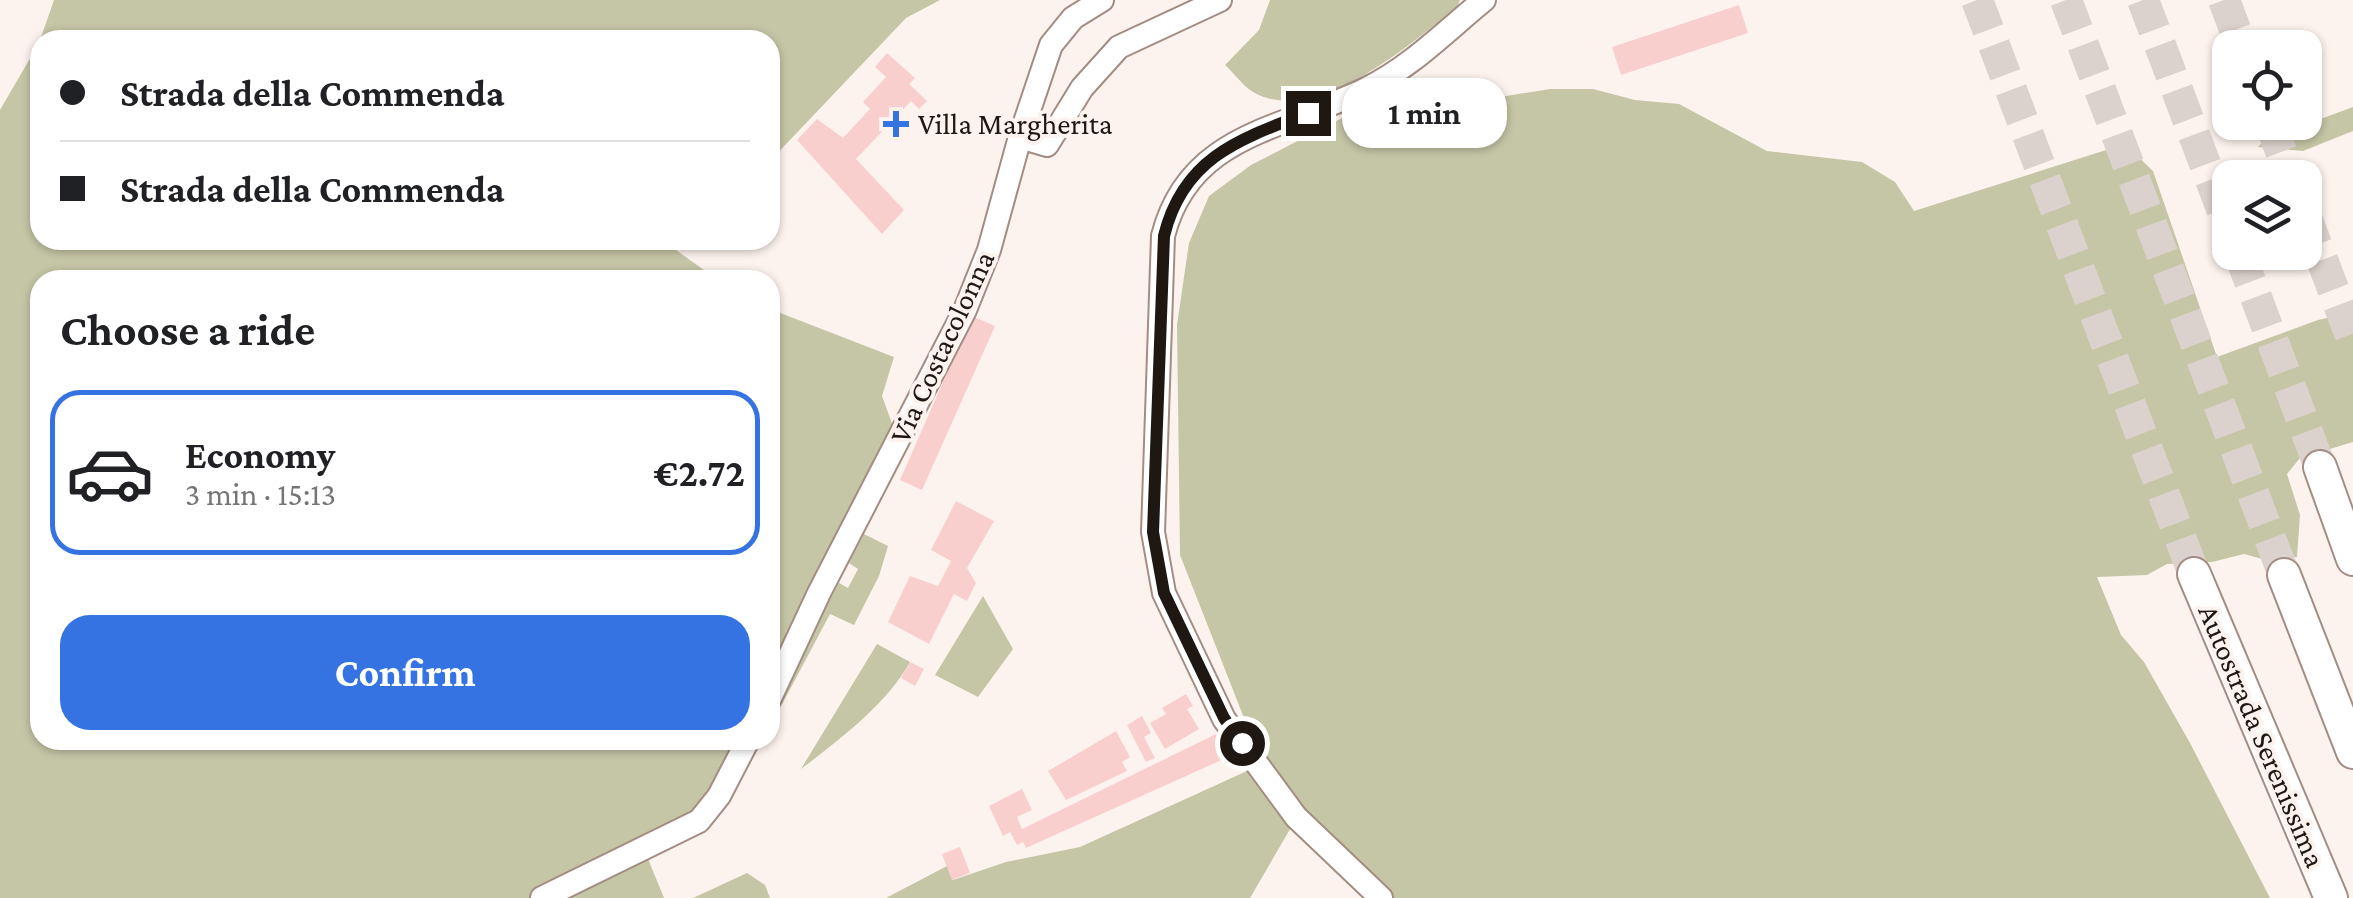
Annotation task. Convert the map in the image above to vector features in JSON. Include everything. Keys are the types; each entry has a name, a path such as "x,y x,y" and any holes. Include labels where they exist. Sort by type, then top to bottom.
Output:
{"highway":[{"path":"2320,467 2353,558"},
{"name":"Autostrada Serenissima","path":"2194,574 2331,898"},
{"path":"2284,575 2353,752"}],"street":[{"path":"1058,0 1073,18"},
{"name":"Via Costacolonna","path":"780,677 965,310 989,250 1020,137 1051,46 1073,18 1102,0"},
{"path":"1020,137 1048,145 1082,88 1119,47 1220,0"},
{"path":"1381,898 1296,818 1224,718 1164,593 1153,532 1164,236 1170,211 1184,185 1223,149 1367,89 1394,73 1484,0"},
{"path":"542,898 699,820 719,796 743,750"}],"green space":[{"path":"54,0 940,0 906,18 780,150 780,30 44,30"},
{"path":"1270,0 1460,0 1457,7 1415,41 1361,76 1305,99 1278,100 1253,92 1225,65 1259,30"},
{"path":"30,58 30,250 676,250 704,270 30,270 30,750 743,750 719,796 644,849 664,898 0,898 0,110"},
{"path":"1550,89 1593,89 1635,100 1679,104 1767,151 1862,162 1895,182 1914,211 2125,144 2153,171 2217,357 2318,320 2353,312 2353,442 2300,458 2287,474 2300,515 2297,557 2266,560 2244,554 2212,562 2167,564 2147,575 2097,577 2121,635 2144,662 2190,743 2270,898 1381,898 1296,817 1255,746 1180,555 1177,325 1189,243 1209,196 1251,165 1348,115 1376,117"},
{"path":"2353,107 2353,131 2303,151 2258,147 2265,140 2322,140 2322,118"},
{"path":"780,313 894,357 882,396 893,426 780,676"},
{"path":"864,534 888,546 879,576 854,625 830,614 780,708 780,693 839,583 848,588 858,569 849,563"},
{"path":"983,596 1013,649 978,697 935,675"},
{"path":"877,644 910,662 875,707 801,769"},
{"path":"1247,771 1293,824 1250,898 886,898 947,866 953,880 1006,862 1080,847"},
{"path":"747,873 765,885 770,898 693,898"}],"building":[{"path":"1739,5 1748,33 1621,75 1612,47"},
{"path":"887,53 915,78 909,84 927,101 919,109 911,101 856,159 904,210 882,234 797,140 817,119 843,138 870,109 863,102 886,77 875,67"},
{"path":"972,316 995,326 922,490 900,480"},
{"path":"956,501 994,521 967,568 976,583 967,601 954,594 929,644 888,622 910,576 938,586 951,561 931,550"},
{"path":"910,662 924,669 915,686 901,678"},
{"path":"1186,694 1193,706 1187,709 1199,729 1165,749 1150,723 1166,714 1162,708"},
{"path":"1142,716 1151,733 1144,737 1155,758 1146,762 1127,725"},
{"path":"1116,731 1130,757 1122,762 1127,771 1066,800 1048,771"},
{"path":"1216,734 1235,754 1026,848 1023,842 1017,845 1010,832 1003,836 989,806 1022,789 1032,810 1017,817 1022,829"},
{"path":"960,847 970,873 952,880 942,854"}],"tunnel":[{"path":"1977,0 2194,574"},
{"path":"2066,0 2284,575"},
{"path":"2143,0 2212,182"},
{"path":"2224,0 2235,30"},
{"path":"2277,140 2284,160"},
{"path":"2322,260 2353,341"},
{"path":"2246,270 2320,467"}],"place":[{"name":"Villa Margherita","path":"896,124"}],"route":[{"path":"1242,743 1224,718 1164,593 1153,532 1158,309 1164,236 1170,211 1184,185 1206,163 1248,136 1308,113"}]}
